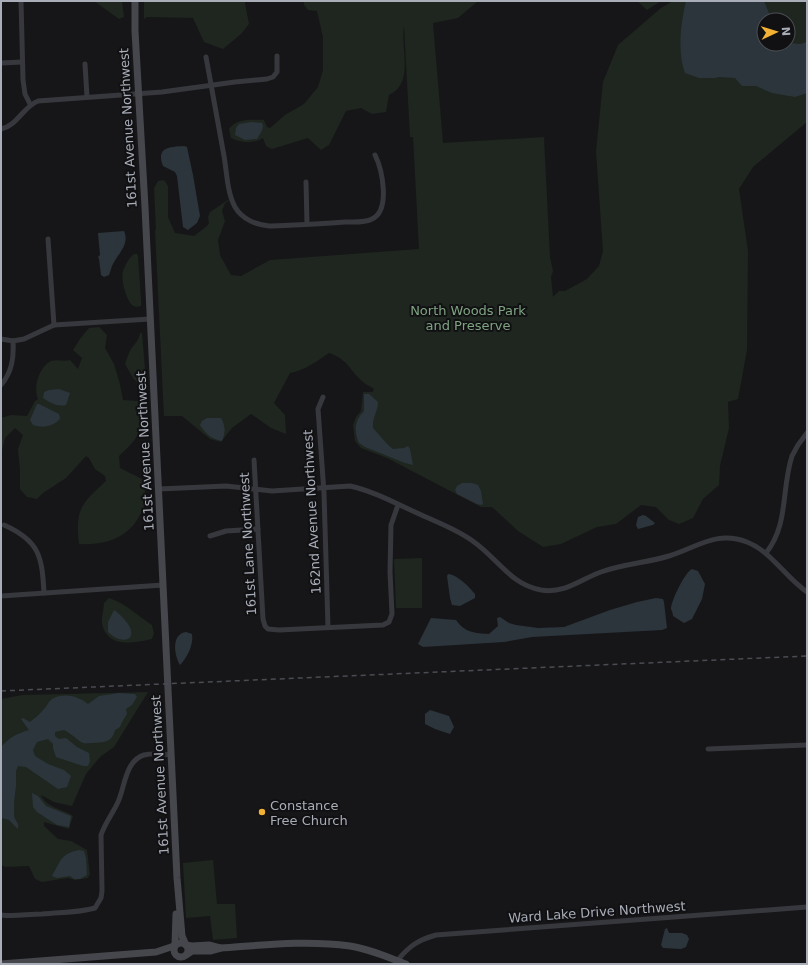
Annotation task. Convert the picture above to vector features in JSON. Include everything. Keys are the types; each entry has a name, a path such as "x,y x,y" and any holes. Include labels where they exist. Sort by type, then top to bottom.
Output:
{"main road":[{"name":"161st Avenue Northwest","path":"135,1 138,94 178,900 180,907 182,936 188,950 184,958"},
{"name":"161st Avenue Northwest","path":"178,900 176,909 175,950 178,964"},
{"path":"1,964 156,952 162,954 175,950 180,942 192,946 209,945 221,948"},
{"path":"175,950 184,958 192,951 210,951 221,948 300,943 328,944 351,946 375,952 406,964"}],"street":[{"path":"21,1 22,62 25,94 30,104"},
{"path":"1,129 15,123 30,104 38,101 181,90 267,79 275,75 278,68 277,56"},
{"path":"206,57 230,192 235,207 240,214 248,220 260,225 269,226 368,221 373,219 377,216 383,206 381,170 375,155"},
{"path":"1,63 22,62"},
{"path":"85,64 87,97"},
{"path":"306,182 307,224"},
{"path":"48,239 54,325"},
{"path":"1,339 13,341 24,339 54,325 150,319"},
{"path":"1,385 8,377 11,369 14,351 13,341"},
{"name":"162nd Avenue Northwest","path":"323,397 318,409 323,488 328,627"},
{"path":"766,554 775,540 780,528 790,462 801,440 807,433"},
{"name":"161st Lane Northwest","path":"254,460 263,619 265,626 268,629 279,630 328,627"},
{"path":"158,489 226,486 272,491 350,486 375,494 455,531 473,542 517,581 529,587 543,590 558,590 572,586 599,572 668,556 697,544 712,540 741,540 766,554 794,582 807,592"},
{"path":"328,627 383,625 389,622 392,614 390,572 391,525 398,505"},
{"path":"4,525 18,531 28,538 36,548 41,560 44,593"},
{"path":"210,536 226,531 258,530"},
{"path":"1,596 163,585"},
{"path":"708,749 807,745"},
{"path":"1,915 73,912 95,908 99,904 102,891 101,835 104,826 118,802 127,774 133,762 144,755 171,754"},
{"name":"Ward Lake Drive Northwest","path":"397,961 405,951 415,943 436,935 807,907"}],"green space":[{"path":"94,1 122,1 124,17 119,19"},
{"path":"144,1 246,1 245,3 249,24 241,34 223,49 204,42 193,18 147,17 144,19"},
{"name":"North Woods Park and Preserve","path":"304,1 478,1 458,18 433,23 443,143 544,137 550,257 553,271 551,277 553,297 559,291 565,291 587,279 599,266 603,251 596,152 603,82 618,45 661,8 673,1 807,1 807,122 753,167 739,189 748,251 747,350 738,399 728,402 729,428 720,466 719,485 703,499 693,518 679,524 669,520 656,507 641,505 616,524 597,527 561,544 543,547 518,531 492,507 481,507 387,458 361,448 355,441 353,425 356,417 361,411 363,392 373,392 374,389 358,378 345,362 329,353 306,368 290,373 274,403 285,415 286,434 271,428 251,414 232,428 221,442 210,439 182,416 164,416 155,230 154,188 158,181 164,180 168,186 168,217 175,233 194,236 209,223 208,217 210,212 228,200 229,201 225,203 222,211 225,221 218,240 220,255 231,275 241,276 270,260 419,249 413,137 410,137 404,26 404,74 402,82 397,89 389,95 386,112 372,114 361,108 346,111 329,145 321,150 308,138 272,149 266,146 263,138 247,142 231,138 229,129 232,125 240,121 264,120 267,127 270,128 285,115 304,104 318,87 323,70 323,37 317,11 308,10 304,5"},
{"path":"637,1 659,1 647,10"},
{"path":"134,254 137,254 138,256 141,300 141,306 137,307 132,305 127,298 123,279 123,271 125,266"},
{"path":"99,327 107,335 105,348 114,364 123,400 139,401 142,406 142,423 138,434 132,443 119,456 120,468 142,479 147,500 135,523 117,538 102,543 79,544 79,515 85,502 106,481 105,476 95,469 89,458 86,456 66,478 43,493 37,499 27,497 20,489 18,449 23,435 15,428 5,438 1,455 1,418 11,415 27,416 35,401 38,399 36,389 40,372 51,361 70,360 78,369 82,358 73,350 89,328"},
{"path":"140,333 142,333 146,381 142,388 133,378 125,364 130,351 138,340"},
{"path":"422,558 422,608 396,608 394,559"},
{"path":"109,598 126,606 152,625 154,633 152,639 130,643 116,641 110,637 105,632 102,624 104,603"},
{"path":"148,692 114,747 100,757 86,774 72,806 54,802 41,795 50,805 73,816 69,829 44,822 44,826 58,839 71,841 87,850 90,874 88,878 75,880 68,878 42,882 35,879 29,866 6,867 1,865 1,699 23,695"},
{"path":"213,860 217,904 235,904 237,938 213,940 210,916 186,918 183,863"}],"shaded area":[{"path":"686,1 764,1 769,12 756,12 756,52 796,52 796,44 807,42 807,93 795,97 772,93 756,86 742,86 735,78 699,78 685,73 680,47"},
{"path":"251,122 262,123 263,125 262,131 257,139 245,140 235,135 236,128 239,124"},
{"path":"184,146 187,147 200,216 197,223 188,230 183,227 177,176 175,172 163,166 161,160 161,155 165,149"},
{"path":"124,231 126,241 114,261 109,275 104,277 101,275 98,257 100,255 98,233"},
{"path":"59,389 70,393 66,405 57,405 43,398 44,392"},
{"path":"364,394 369,394 378,402 373,421 373,428 393,449 408,446 413,465 365,447 359,443 356,434 356,426 358,419 364,411"},
{"path":"37,404 59,414 60,419 54,424 48,426 33,425 30,420"},
{"path":"207,418 221,418 224,429 222,441 209,436 200,425 202,421"},
{"path":"462,483 472,483 478,485 481,491 483,504 477,504 457,494 455,490 457,486"},
{"path":"643,515 655,523 653,525 638,529 636,525 638,517"},
{"path":"692,569 698,571 705,584 702,599 692,619 684,623 673,616 671,609 679,587 686,575"},
{"path":"448,574 456,577 470,588 475,594 475,598 460,606 452,605 447,576"},
{"path":"656,598 663,599 664,602 667,628 662,630 532,637 504,642 423,647 418,644 431,618 456,620 463,628 471,632 489,634 498,626 497,618 500,617 509,623 516,625 538,628 564,627 610,610"},
{"path":"114,610 129,625 131,636 125,640 114,637 108,632 108,622"},
{"path":"186,632 192,634 192,642 185,659 180,665 176,656 175,646 178,637"},
{"path":"119,693 135,694 137,697 132,705 126,709 127,714 120,727 115,730 110,740 84,743 64,730 55,732 55,736 59,739 66,738 77,747 89,753 90,761 88,766 83,766 56,757 53,744 48,739 37,742 33,750 35,756 48,764 64,770 71,776 67,787 58,789 26,767 18,766 16,771 14,817 18,824 18,829 9,820 1,818 1,747 14,736 29,730 21,719 23,718 30,722 41,713 51,700 56,697 66,695 76,697 88,704 99,696"},
{"path":"430,710 449,716 454,727 450,734 425,724 425,714"},
{"path":"32,793 38,796 46,806 71,816 69,827 57,825 37,812 33,807"},
{"path":"79,850 84,851 87,875 80,879 74,879 70,876 57,878 52,876 62,858"},
{"path":"667,928 669,933 682,933 687,935 689,939 686,947 681,949 663,948 661,945 665,929"}],"railway":[{"path":"1,691 807,656"}],"place":[{"name":"Constance Free Church","path":"262,812"}]}
